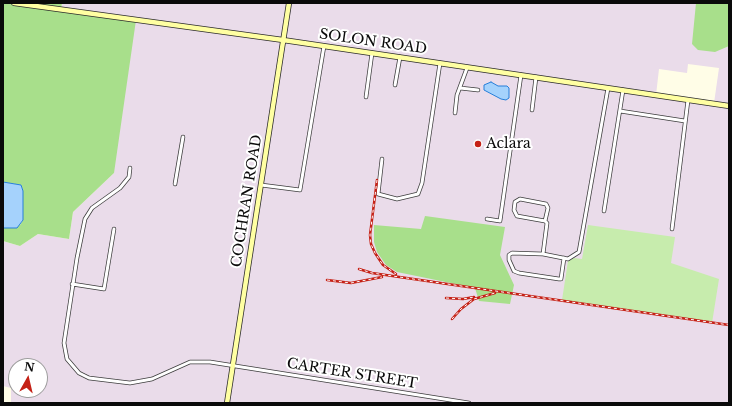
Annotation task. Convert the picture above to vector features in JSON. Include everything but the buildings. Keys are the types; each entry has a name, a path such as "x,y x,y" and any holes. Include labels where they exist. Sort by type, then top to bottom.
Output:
{"street":[{"name":"SOLON ROAD","path":"14,3 283,40 729,106"},
{"name":"COCHRAN ROAD","path":"226,403 289,3"},
{"path":"261,185 300,190 324,46"},
{"path":"366,97 372,53"},
{"path":"395,85 400,57"},
{"path":"382,159 378,194 397,199 418,194 422,183 440,63"},
{"path":"455,112 457,94 467,68"},
{"path":"487,219 500,220 520,75"},
{"path":"532,110 536,77"},
{"path":"460,88 478,90"},
{"path":"564,258 561,279 559,279 514,271 509,260 509,255 512,253 543,254 564,258 568,259 579,252 608,88"},
{"path":"604,211 623,90"},
{"path":"672,229 688,100"},
{"path":"620,111 685,121"},
{"path":"176,184 183,137"},
{"name":"CARTER STREET","path":"130,168 130,177 120,188 92,208 85,219 72,284 64,349 70,364 84,376 130,383 152,379 190,362 206,361 303,378 469,403"},
{"path":"543,254 545,221 548,208 546,204 520,199 515,202 514,210 518,216 545,221"},
{"path":"72,284 104,289 114,229"}],"shaded area":[{"path":"62,3 729,3 729,403 11,403 11,398 48,398 48,358 8,358 8,387 3,386 3,241 20,246 38,234 69,239 73,212 114,173 61,9","holes":["688,64 719,68 714,103 656,95 659,69 687,73"]}],"green space":[{"path":"3,3 34,6 35,3 62,3 61,9 136,20 114,173 73,212 69,239 38,234 20,246 3,241 3,228 20,225 23,220 23,191 21,185 3,182"},
{"path":"696,3 729,3 729,46 715,52 698,50 692,44"},
{"path":"425,216 505,227 500,255 514,285 510,304 479,301 475,288 397,272 386,265 377,252 374,242 374,225 421,229"},
{"path":"588,225 675,237 671,263 719,279 712,323 562,300 568,261 574,258 582,259"}],"water":[{"path":"491,82 498,86 507,86 509,88 509,98 506,100 501,99 484,90 484,85"},
{"path":"3,182 21,185 23,191 23,220 17,228 3,228"}],"railway":[{"path":"377,180 370,235 371,244 383,265 396,274"},
{"path":"359,269 372,273 729,325"},
{"path":"327,280 351,283 382,277"},
{"path":"452,319 461,309 474,299 495,293"},
{"path":"446,298 463,299 474,297"}],"place":[{"name":"Aclara","path":"478,144"}]}
